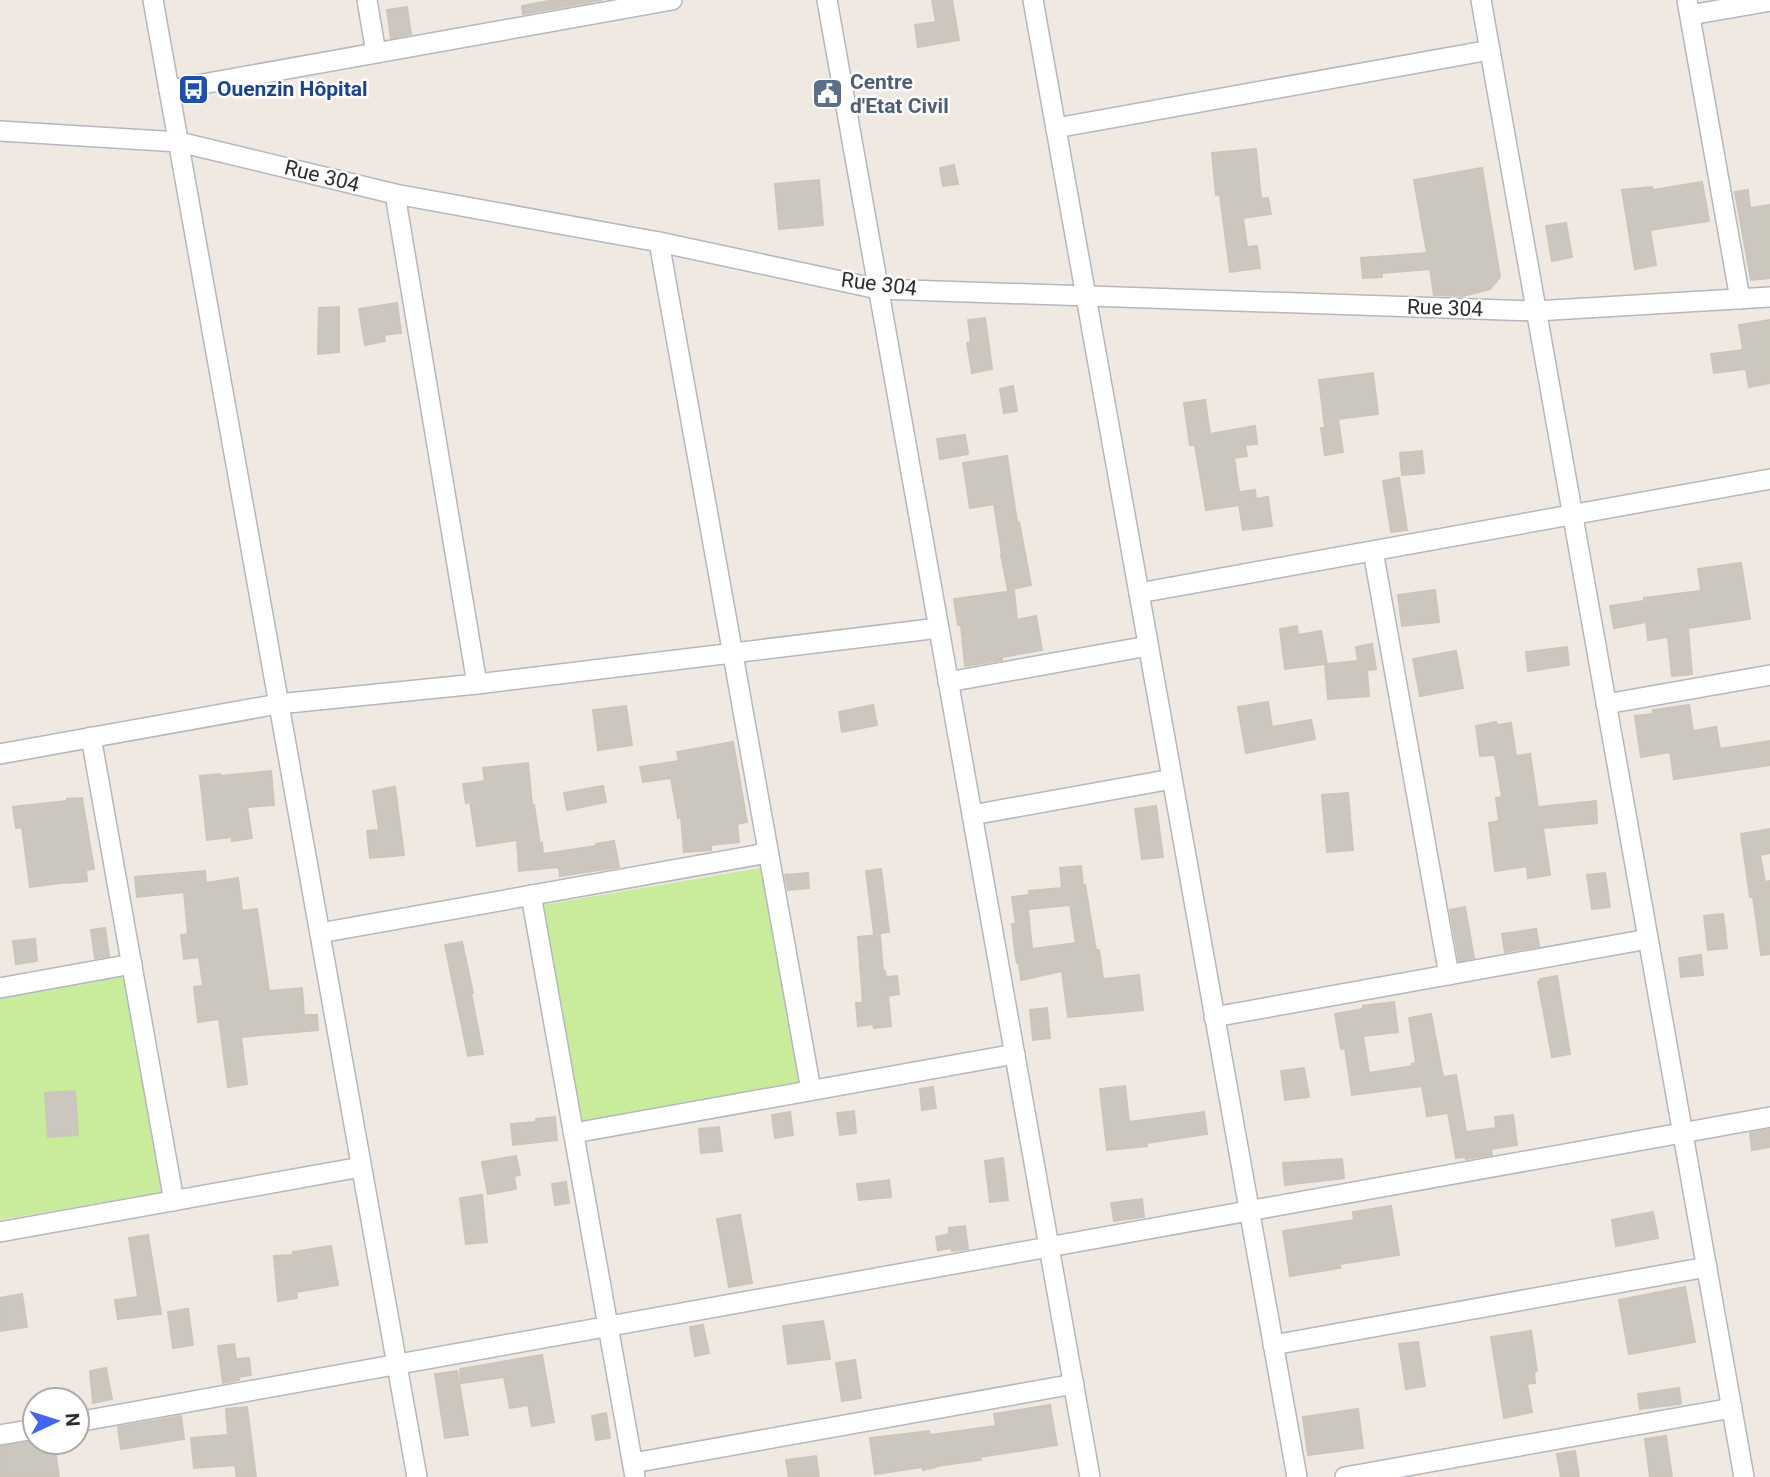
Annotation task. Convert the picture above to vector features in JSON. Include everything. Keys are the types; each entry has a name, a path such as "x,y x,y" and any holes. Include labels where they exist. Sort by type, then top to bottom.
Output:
{"street":[{"path":"153,0 417,1477"},
{"path":"367,0 376,52"},
{"path":"169,90 672,0"},
{"path":"827,0 1090,1477"},
{"path":"1033,0 1297,1477"},
{"path":"1480,0 1744,1477"},
{"path":"1740,299 1688,8 1770,1"},
{"path":"1056,128 1490,50"},
{"name":"Rue 304","path":"1,131 179,142 395,194 659,242 878,289 1536,311 1770,297"},
{"path":"395,194 477,684"},
{"path":"659,242 811,1090"},
{"path":"1139,593 1770,479"},
{"path":"1373,551 1449,975"},
{"path":"0,754 278,704 477,684 939,628"},
{"path":"948,682 1148,646"},
{"path":"1606,704 1770,675"},
{"path":"91,737 174,1201"},
{"path":"972,815 1172,779"},
{"path":"320,933 768,853"},
{"path":"531,895 634,1470 1074,1384"},
{"path":"1214,1017 1648,939"},
{"path":"0,988 132,964"},
{"path":"574,1133 1015,1054"},
{"path":"91,1419 1770,1117"},
{"path":"0,1232 361,1167"},
{"path":"1273,1345 1707,1267"},
{"path":"1345,1477 1732,1408"},
{"path":"0,1435 21,1431"}],"green space":[{"path":"766,867 803,1084 580,1123 543,905"},
{"path":"126,974 163,1192 0,1220 0,996"}],"building":[{"path":"554,0 602,0 523,14 522,6"},
{"path":"932,0 952,0 959,40 918,47 915,25 936,22"},
{"path":"407,7 411,34 391,38 387,10"},
{"path":"1256,149 1261,199 1268,198 1271,214 1243,218 1247,247 1257,246 1260,268 1230,272 1220,195 1216,195 1212,153"},
{"path":"954,165 958,184 943,186 940,168"},
{"path":"1482,168 1500,277 1490,289 1463,296 1434,295 1430,269 1382,273 1382,277 1363,278 1361,258 1427,253 1414,180"},
{"path":"819,180 823,225 779,229 775,184"},
{"path":"1702,182 1709,221 1650,230 1656,265 1635,269 1622,190 1652,187 1653,190"},
{"path":"1748,190 1750,208 1770,205 1770,278 1751,280 1735,192"},
{"path":"1566,223 1572,257 1552,261 1546,226"},
{"path":"397,303 401,333 384,335 385,341 365,345 359,309"},
{"path":"339,307 339,352 318,354 319,308"},
{"path":"985,318 992,369 972,373 967,343 971,342 968,320"},
{"path":"1770,320 1770,383 1749,387 1746,369 1714,373 1711,354 1743,350 1739,325"},
{"path":"1373,373 1378,414 1338,419 1343,452 1325,455 1321,428 1325,428 1319,380"},
{"path":"1013,386 1017,411 1004,413 1000,389"},
{"path":"1205,400 1210,434 1255,426 1257,444 1245,445 1247,456 1234,458 1239,492 1255,490 1256,499 1268,497 1272,526 1243,530 1239,505 1206,510 1195,445 1190,445 1184,403"},
{"path":"965,435 968,454 940,459 937,439"},
{"path":"1422,451 1424,473 1402,475 1400,453"},
{"path":"1007,456 1017,522 1031,585 1008,590 994,504 970,508 963,463"},
{"path":"1399,478 1407,530 1391,532 1383,481"},
{"path":"1741,563 1750,619 1688,628 1692,674 1672,676 1668,637 1648,640 1646,622 1614,628 1610,606 1644,601 1644,598 1700,591 1698,569"},
{"path":"1435,590 1439,622 1402,626 1398,595"},
{"path":"1014,591 1017,620 1036,616 1042,650 965,666 961,625 958,625 954,599"},
{"path":"1297,626 1298,635 1321,631 1327,664 1358,661 1356,647 1372,644 1376,669 1367,670 1369,696 1328,699 1325,664 1285,669 1280,629"},
{"path":"1567,647 1569,665 1528,671 1526,652"},
{"path":"1456,651 1463,688 1420,696 1413,659"},
{"path":"1268,702 1272,727 1311,720 1315,739 1246,753 1238,707"},
{"path":"873,705 877,725 842,732 839,712"},
{"path":"1689,705 1693,731 1716,727 1720,749 1770,741 1770,765 1674,779 1670,752 1641,757 1635,716 1653,714 1653,710"},
{"path":"626,706 632,745 598,750 593,710"},
{"path":"1496,722 1497,725 1511,723 1516,756 1530,754 1538,807 1596,801 1597,823 1543,828 1550,875 1528,878 1527,866 1495,871 1489,823 1499,821 1496,798 1502,797 1495,755 1480,756 1476,726"},
{"path":"733,742 747,822 737,824 739,842 711,845 711,850 684,852 681,817 678,818 671,778 643,782 640,767 679,761 677,752"},
{"path":"528,763 532,805 543,854 614,841 619,867 560,876 559,867 519,871 517,840 477,846 470,802 466,803 463,784 485,781 483,768"},
{"path":"271,771 274,805 247,807 252,838 232,841 232,837 207,840 200,776"},
{"path":"603,786 606,802 567,810 564,793"},
{"path":"395,787 404,855 370,858 367,831 379,830 373,791"},
{"path":"1348,793 1353,850 1327,852 1322,795"},
{"path":"82,798 94,869 86,870 87,881 30,887 22,827 16,828 13,807"},
{"path":"1156,806 1163,857 1142,859 1135,809"},
{"path":"1770,829 1770,853 1760,855 1765,882 1770,881 1770,954 1761,955 1741,834"},
{"path":"1081,866 1103,979 1139,975 1143,1010 1068,1017 1062,971 1021,980 1012,924 1016,924 1012,897 1029,895 1029,891 1062,888 1060,868","holes":["1070,905 1076,943 1032,949 1028,909"]},
{"path":"881,869 889,932 874,934 866,871"},
{"path":"205,871 206,883 238,878 242,911 257,909 269,991 302,988 304,1015 317,1015 318,1030 241,1037 247,1084 228,1087 219,1019 198,1022 194,987 203,986 199,957 184,959 181,935 188,934 184,892 137,897 135,877"},
{"path":"808,873 809,888 788,890 785,875"},
{"path":"1605,873 1610,907 1592,909 1587,875"},
{"path":"1465,907 1474,958 1459,961 1450,910"},
{"path":"1723,914 1727,948 1708,950 1704,916"},
{"path":"105,928 109,956 95,958 91,930"},
{"path":"1536,929 1539,946 1505,952 1502,934"},
{"path":"880,935 883,971 886,977 897,976 899,994 888,996 891,1026 858,1026 856,1003 863,1003 858,937"},
{"path":"35,939 37,961 16,964 13,941"},
{"path":"462,942 483,1054 468,1056 445,945"},
{"path":"1701,955 1703,975 1681,977 1679,958"},
{"path":"1557,976 1570,1054 1552,1057 1538,982 1540,979"},
{"path":"1394,1002 1398,1032 1363,1036 1369,1073 1413,1066 1412,1064 1416,1063 1409,1018 1431,1014 1443,1077 1456,1075 1466,1132 1496,1128 1495,1117 1513,1115 1517,1145 1491,1149 1492,1155 1456,1158 1448,1113 1427,1116 1422,1086 1352,1095 1345,1048 1341,1049 1335,1014 1363,1009 1363,1006"},
{"path":"1047,1008 1050,1038 1033,1040 1030,1010"},
{"path":"1304,1068 1309,1097 1285,1100 1281,1071"},
{"path":"1125,1086 1129,1122 1204,1112 1207,1134 1147,1143 1147,1146 1107,1150 1100,1089"},
{"path":"933,1087 936,1108 922,1110 920,1089"},
{"path":"75,1091 78,1135 48,1137 45,1093"},
{"path":"854,1111 856,1133 840,1135 837,1113"},
{"path":"790,1112 793,1135 775,1138 772,1115"},
{"path":"555,1117 557,1140 513,1145 511,1124"},
{"path":"719,1127 722,1151 701,1153 699,1129"},
{"path":"1770,1129 1770,1147 1752,1150 1750,1133"},
{"path":"516,1156 520,1175 514,1176 516,1189 488,1194 482,1162"},
{"path":"1003,1158 1008,1200 990,1202 985,1161"},
{"path":"1342,1159 1344,1178 1285,1185 1283,1163"},
{"path":"889,1180 891,1197 859,1200 857,1184"},
{"path":"566,1182 569,1203 555,1205 552,1184"},
{"path":"482,1195 487,1242 466,1244 460,1198"},
{"path":"1142,1199 1144,1217 1114,1221 1111,1203"},
{"path":"1391,1206 1399,1255 1340,1264 1340,1268 1290,1276 1283,1231 1354,1220 1353,1212"},
{"path":"1653,1212 1658,1238 1616,1246 1612,1220"},
{"path":"740,1215 752,1283 729,1287 717,1219"},
{"path":"965,1226 968,1249 938,1250 936,1237 949,1234 949,1228"},
{"path":"148,1235 161,1314 118,1319 115,1300 138,1297 129,1238"},
{"path":"331,1246 338,1285 296,1292 297,1298 278,1301 274,1256 293,1255 293,1252"},
{"path":"1685,1287 1695,1342 1629,1354 1619,1300"},
{"path":"22,1294 27,1327 0,1331 0,1298"},
{"path":"188,1309 193,1345 173,1348 168,1312"},
{"path":"823,1321 830,1359 788,1364 783,1326"},
{"path":"703,1325 709,1353 695,1356 690,1327"},
{"path":"1531,1331 1537,1371 1534,1372 1535,1383 1527,1384 1532,1412 1504,1418 1491,1337"},
{"path":"1418,1342 1425,1386 1406,1389 1399,1344"},
{"path":"234,1344 236,1359 249,1358 251,1375 223,1383 218,1346"},
{"path":"542,1355 554,1422 532,1426 528,1405 510,1408 504,1377 461,1383 460,1369"},
{"path":"855,1360 861,1398 842,1401 836,1363"},
{"path":"106,1368 112,1399 93,1403 90,1371"},
{"path":"457,1371 468,1435 445,1438 435,1374"},
{"path":"1679,1388 1681,1404 1640,1409 1638,1394"},
{"path":"1050,1405 1057,1445 980,1457 981,1460 923,1470 923,1467 875,1474 870,1438 929,1431 930,1435 996,1426 994,1414"},
{"path":"247,1407 256,1477 237,1477 235,1465 194,1468 191,1438 228,1435 226,1409"},
{"path":"1358,1409 1363,1448 1308,1455 1303,1417"},
{"path":"606,1413 610,1438 596,1440 592,1416"},
{"path":"181,1416 184,1439 121,1449 118,1427"},
{"path":"1666,1436 1672,1477 1650,1477 1645,1439"},
{"path":"21,1443 21,1456 56,1456 59,1477 0,1477 0,1447"},
{"path":"1575,1451 1579,1477 1561,1477 1557,1454"},
{"path":"816,1456 819,1477 789,1477 786,1460"}],"place":[{"name":"Ouenzin Hôpital","path":"194,89"},
{"name":"Centre d'Etat Civil","path":"827,94"}]}
